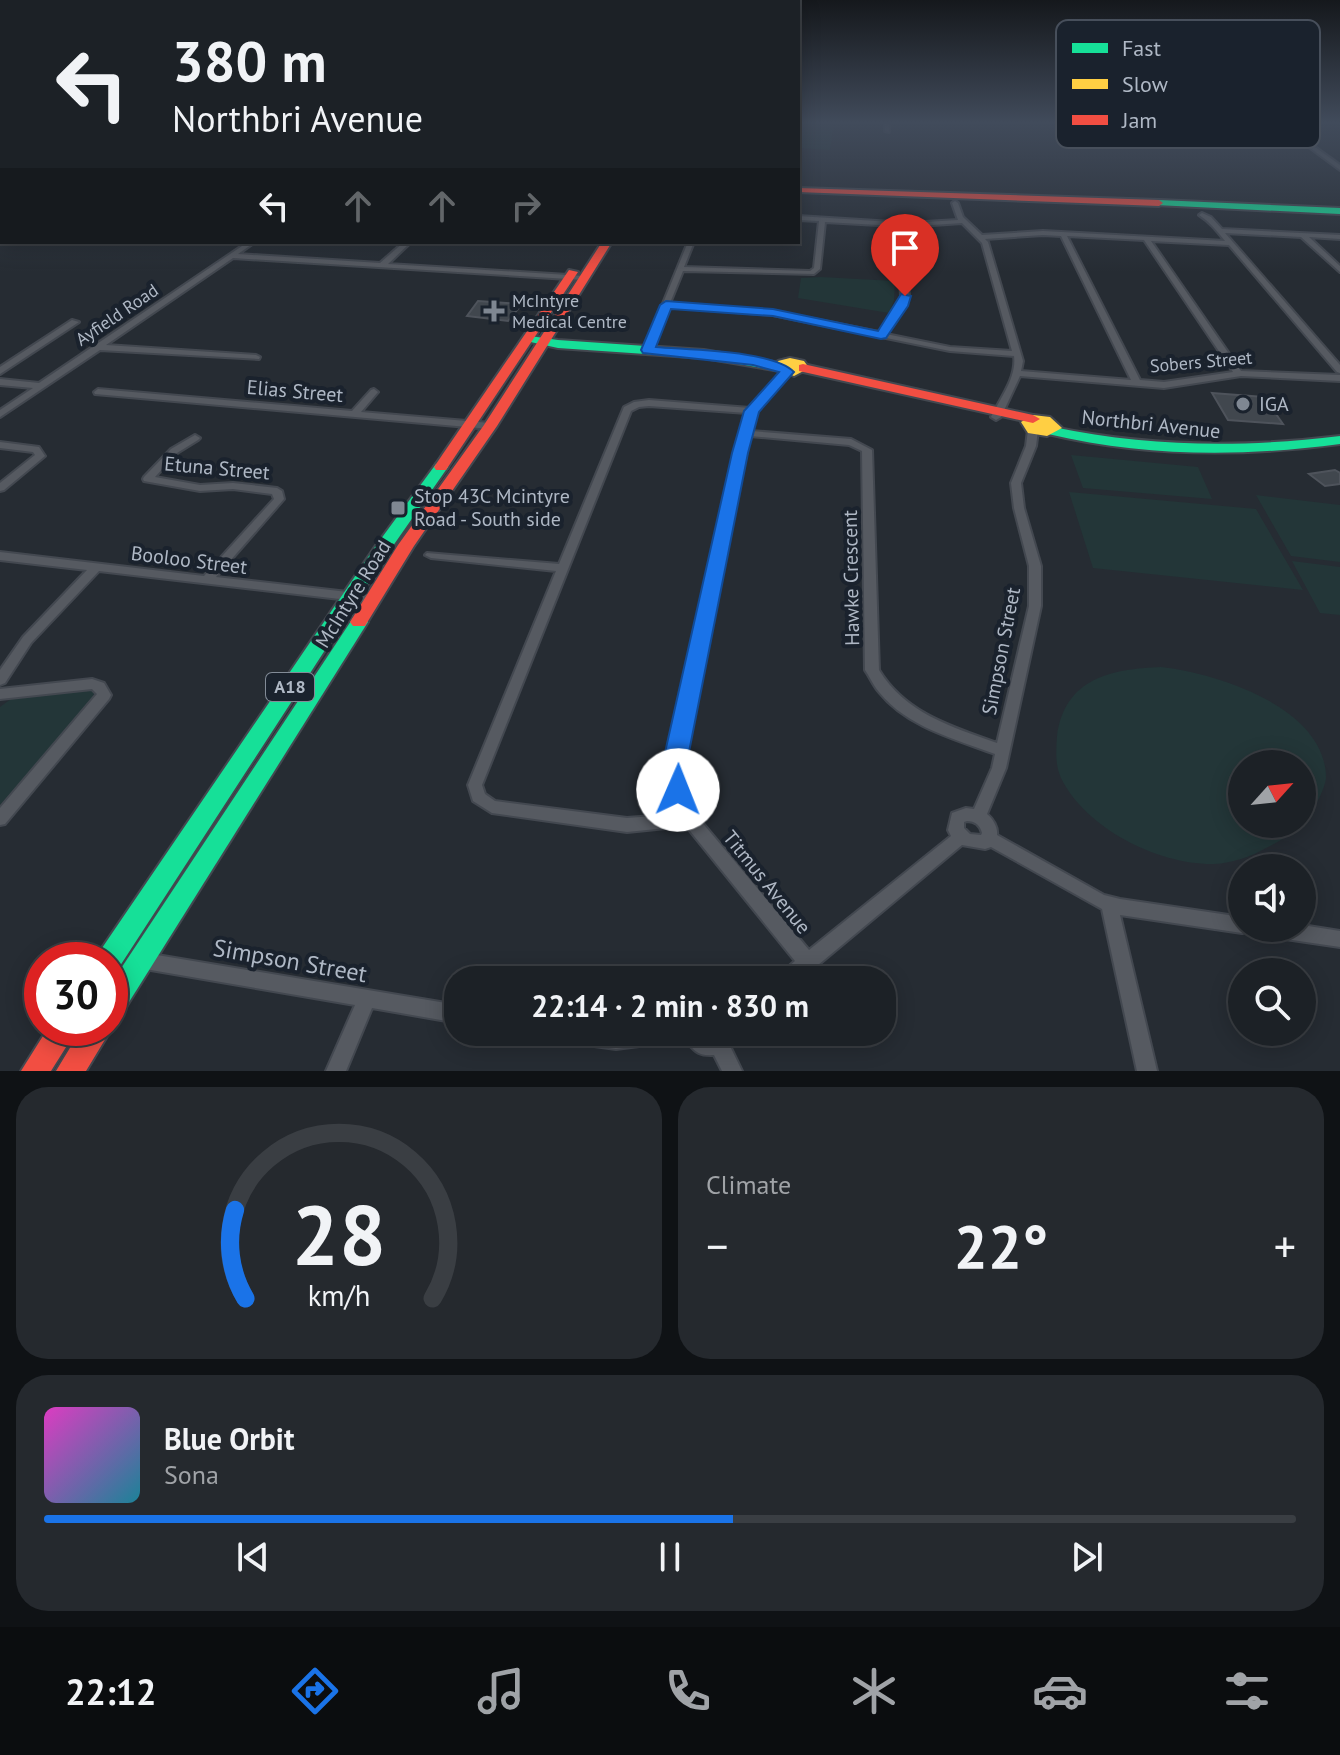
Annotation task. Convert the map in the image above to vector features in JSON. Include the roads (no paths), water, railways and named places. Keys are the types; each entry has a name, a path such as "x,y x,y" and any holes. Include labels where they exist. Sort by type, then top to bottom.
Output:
{"main road":[{"path":"800,187 1338,206"},
{"name":"McIntyre Road","path":"577,277 591,244"},
{"name":"McIntyre Road","path":"128,981 406,545 490,426 537,340 577,277 605,244"},
{"name":"McIntyre Road","path":"121,942 351,596 472,424 537,340"},
{"name":"Northbri Avenue","path":"537,340 733,352 997,414 1039,430 1112,443 1198,452 1288,449 1340,440"},
{"name":"Northbri Avenue","path":"1039,430 1195,445 1276,441 1340,432"},
{"path":"35,1071 52,1046"},
{"path":"70,1071 86,1046"}],"street":[{"path":"955,203 963,221 982,237 1017,354 1018,373 997,414"},
{"path":"1202,215 1220,231 1340,370"},
{"path":"800,218 900,225 963,221"},
{"path":"680,269 812,273 817,270 822,220"},
{"path":"881,335 902,306 905,296 900,225"},
{"path":"1220,231 1340,237"},
{"path":"982,237 1063,234 1230,243"},
{"path":"1063,234 1137,383"},
{"path":"1303,235 1340,270"},
{"path":"1146,238 1238,373"},
{"name":"Ayfield Road","path":"0,414 249,244"},
{"path":"382,265 406,244"},
{"path":"649,348 690,244"},
{"path":"231,256 577,277"},
{"path":"666,305 773,313 950,349 1017,354"},
{"path":"0,371 75,322"},
{"path":"98,347 256,357"},
{"path":"1326,355 1340,356"},
{"name":"Titmus Avenue","path":"791,368 752,411 676,757 678,790 690,819 808,963"},
{"name":"Sobers Street","path":"1018,373 1164,385 1238,373 1340,378"},
{"path":"0,382 42,386"},
{"name":"Elias Street","path":"98,392 490,426"},
{"path":"354,414 374,392"},
{"path":"690,819 627,825 492,807 477,794 479,775 630,407 649,403 752,411"},
{"name":"Simpson Street","path":"978,816 999,768 1035,606 1035,566 1019,508 1016,483 1039,430"},
{"name":"Hawke Crescent","path":"746,433 851,442 867,450 872,670 882,688 904,708 1003,751"},
{"name":"Etuna Street","path":"195,438 174,451 148,479 200,488 233,486 277,491 279,499 207,580"},
{"path":"0,445 36,449 40,453 36,461 0,488"},
{"path":"431,555 562,568"},
{"name":"Booloo Street","path":"0,556 374,599"},
{"path":"0,680 27,640 96,567"},
{"path":"0,694 92,684 99,686 104,695 0,819"},
{"path":"966,814 978,816 989,826 989,838 978,843 961,837 956,830 957,818 966,814"},
{"path":"804,966 961,837"},
{"path":"989,838 1084,893 1109,904 1228,923"},
{"path":"1109,904 1147,1071"},
{"path":"1316,935 1340,939"},
{"name":"Simpson Street","path":"128,959 444,1012"},
{"path":"336,1071 367,998"},
{"path":"726,1046 732,1071"}],"place":[{"name":"McIntyre Medical Centre","path":"494,311"},
{"name":"IGA","path":"1243,404"},
{"name":"Stop 43C Mcintyre Road - South side","path":"398,508"}]}
